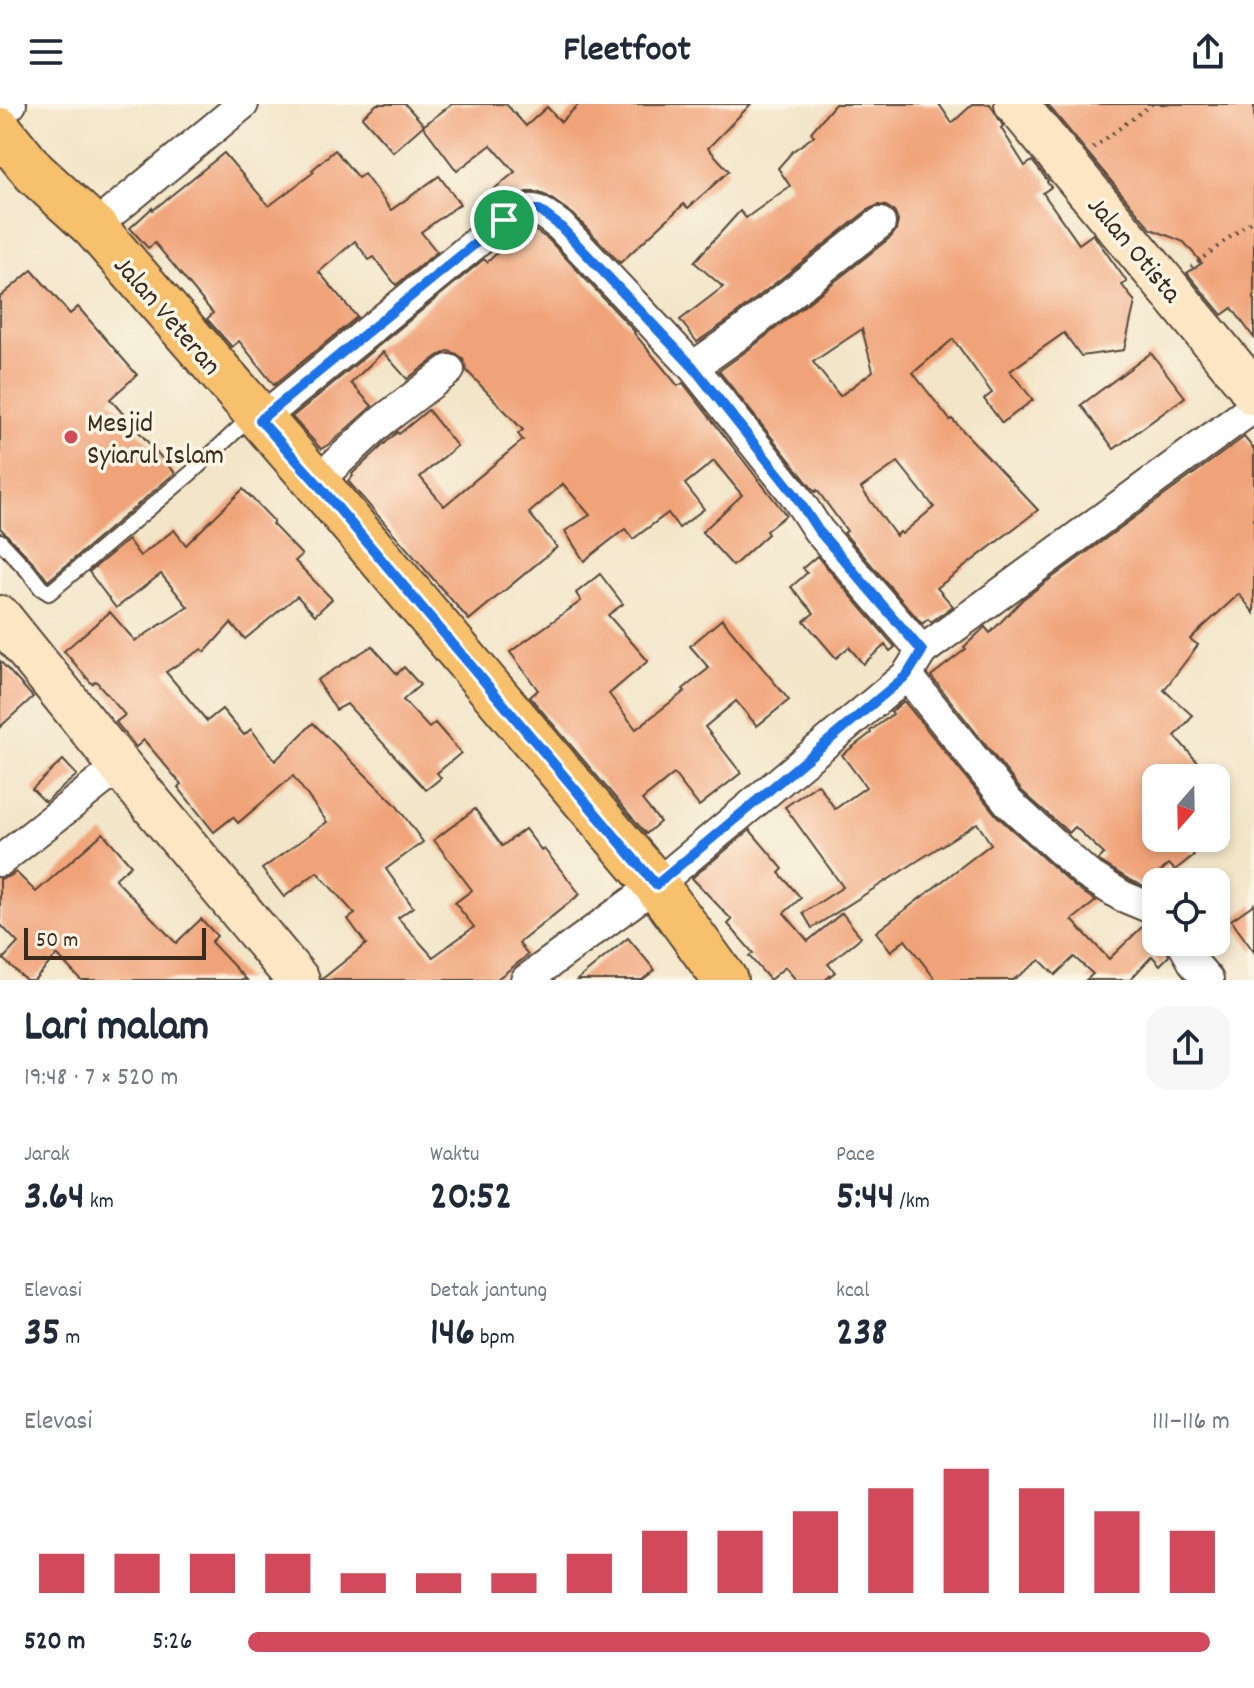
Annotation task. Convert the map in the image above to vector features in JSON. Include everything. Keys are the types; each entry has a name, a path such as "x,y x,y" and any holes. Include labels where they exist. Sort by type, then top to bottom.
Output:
{"main road":[{"name":"Jalan Otista","path":"1016,104 1254,394"},
{"name":"Jalan Veteran","path":"0,130 34,172 94,227 250,424 316,482 656,885 725,980"},
{"path":"0,617 298,980"}],"street":[{"path":"0,114 11,104"},
{"path":"94,227 243,104"},
{"path":"250,424 504,220 523,210 539,210 560,226 693,367 795,495 1009,803 1087,874 1142,904"},
{"path":"693,367 880,223"},
{"path":"316,482 382,421 449,370"},
{"path":"526,980 656,885 914,663 1254,407"},
{"path":"0,861 120,766"},
{"path":"1190,956 1208,980"}],"lane":[{"path":"0,541 49,593 250,424"}],"path":[{"path":"1068,166 1152,104"},
{"path":"1167,286 1254,219"}],"building":[{"path":"377,104 405,104 424,125 393,152 362,117"},
{"path":"452,104 506,104 526,126 547,107 561,122 579,104 751,104 708,148 729,171 688,208 684,204 620,263 573,214 547,196 527,192 502,201 493,190 515,172 491,145 457,171 423,126"},
{"path":"835,104 939,104 952,123 973,104 990,104 1025,166 1032,161 1048,181 1051,187 1043,193 1079,244 1093,234 1127,282 1122,285 1135,302 1124,350 1081,356 1064,333 1010,371 1033,400 1002,423 984,399 992,393 953,339 913,373 950,420 1038,510 937,588 953,606 931,622 928,619 922,624 844,533 847,531 817,490 815,492 719,371 891,237 898,221 894,211 878,205 869,209 697,342 680,320 723,287 694,262 740,211 746,218 790,186 778,168 793,151 814,136 811,132","holes":["862,329 873,371 840,396 813,362","898,462 934,507 896,536 861,488"]},
{"path":"1047,104 1254,104 1254,338 1232,308 1222,315 1187,273 1202,263 1184,242 1151,229"},
{"path":"335,150 358,178 364,174 391,210 439,176 460,204 421,232 437,252 396,285 374,257 369,260 355,241 319,272 357,317 274,385 239,341 232,347 207,319 213,313 155,243 148,248 130,228 224,153 269,206 314,172 312,170"},
{"path":"531,228 548,239 635,332 678,386 683,383 786,515 733,566 702,532 742,495 714,461 685,484 704,509 679,528 668,513 633,539 625,529 584,561 565,531 590,515 563,484 529,513 557,547 469,620 348,481 397,432 399,434 428,410 457,446 420,477 444,506 523,440 518,434 523,430 467,371 463,359 448,351 407,379 383,352 351,383 372,406 321,449 292,417 484,259 487,262 523,231"},
{"name":"Mesjid Syiarul Islam","path":"32,270 70,314 78,307 137,375 110,399 175,473 48,581 0,528 0,297"},
{"path":"1151,353 1185,397 1114,449 1081,405"},
{"path":"1244,437 1254,449 1254,613 1239,594 1190,639 1198,645 1164,690 1193,716 1175,736 1199,764 1142,764 1142,852 1191,852 1194,855 1178,868 1169,864 1164,868 1142,868 1142,885 1098,860 1104,854 1075,827 1069,833 1022,791 931,676 966,649 964,647 985,627 990,633 1023,599"},
{"path":"243,489 302,555 295,561 332,599 315,615 297,596 245,639 231,623 205,652 202,649 166,672 207,721 222,709 244,735 251,729 275,761 313,723 396,805 423,842 386,869 413,907 398,918 433,957 474,927 455,903 472,890 434,840 475,809 502,846 525,829 580,894 519,943 528,955 496,980 321,980 366,944 348,919 355,914 317,872 284,897 262,869 327,822 293,776 238,823 233,817 214,832 178,787 181,784 144,740 136,747 116,722 125,715 96,681 92,684 64,651 110,612 135,641 188,607 161,574 116,608 89,572 128,540 140,556 174,530 186,545"},
{"path":"817,556 895,647 890,651 885,645 863,664 849,647 836,658 804,621 814,613 791,587 807,573 803,568"},
{"path":"600,574 623,604 608,615 648,661 609,694 636,729 709,668 690,646 722,619 789,700 757,726 736,701 705,727 741,773 699,806 674,774 642,800 660,822 646,834 530,697 538,690 510,652 581,601 576,593"},
{"path":"372,646 397,674 404,667 420,685 403,700 429,728 435,723 461,753 437,773 441,778 426,790 347,704 336,710 317,680"},
{"path":"0,661 33,697 0,727"},
{"path":"904,701 997,816 1075,887 1096,901 1072,920 1109,959 1142,927 1142,956 1152,956 1130,980 1086,980 1093,974 1074,957 1055,975 1040,960 1013,980 936,980 905,940 891,951 876,932 991,844 977,823 812,928 803,913 843,887 785,807 818,784 835,809 866,787 842,755 893,714 891,712"},
{"path":"63,760 77,775 45,802 32,789"},
{"path":"750,830 783,869 779,873 801,898 784,913 808,941 842,913 861,937 828,964 835,972 825,980 796,980 785,967 770,980 749,956 753,953 728,924 732,920 692,878"},
{"path":"103,833 131,865 115,879 176,943 201,919 217,936 211,942 247,980 81,980 57,955 34,980 26,980 3,959 18,943 0,924 0,879 16,872 36,892"},
{"path":"1254,904 1254,952 1231,920"},
{"path":"628,938 655,970 642,980 577,980"},
{"path":"1152,956 1169,956 1160,965"}],"place":[{"name":"Mesjid Syiarul Islam","path":"71,437"}],"route":[{"path":"523,210 539,210 560,226 693,367 795,495 818,530 922,651 907,675 656,885 316,482 260,420 504,220 523,210"}]}
